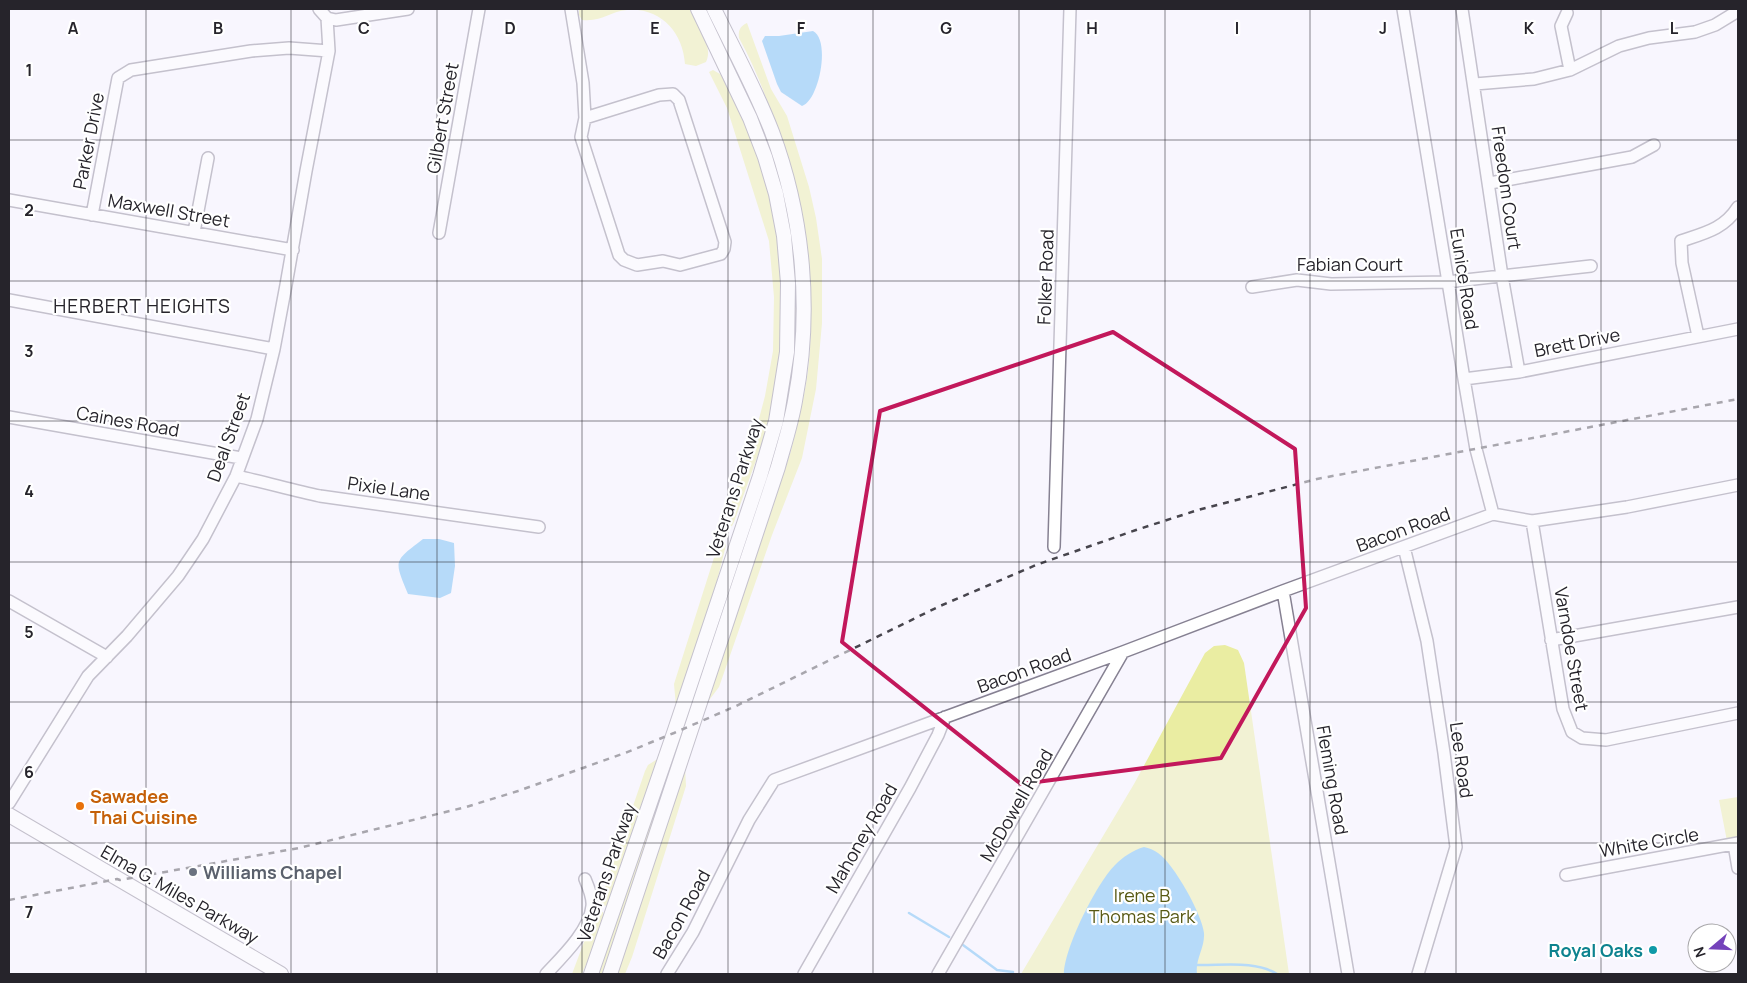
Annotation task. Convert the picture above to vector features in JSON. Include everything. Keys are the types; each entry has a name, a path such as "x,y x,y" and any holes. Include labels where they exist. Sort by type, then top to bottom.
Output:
{"main road":[{"name":"Veterans Parkway","path":"591,974 760,476 776,421 787,352 789,306 787,259 773,185 750,118 698,9"},
{"name":"Veterans Parkway","path":"610,974 778,467 794,409 802,354 804,306 801,258 788,185 779,152 764,113 714,9"},
{"name":"Elma G. Miles Parkway","path":"9,815 281,974"}],"street":[{"path":"318,9 327,18 336,20 362,13 408,9"},
{"name":"Gilbert Street","path":"439,233 479,9"},
{"path":"572,9 583,83 585,118 581,137 619,255 624,260 637,265 663,261 680,265 721,254 725,242 679,100 673,94 659,95 585,118"},
{"name":"Folker Road","path":"1054,547 1070,9"},
{"name":"Eunice Road","path":"1403,9 1476,449 1493,514"},
{"name":"Freedom Court","path":"1462,9 1518,372"},
{"path":"1567,13 1561,26 1570,70"},
{"path":"1475,84 1534,79 1570,70 1619,46 1650,38 1678,36 1695,32 1715,25 1734,13"},
{"name":"Deal Street","path":"9,803 88,676 127,636 178,576 203,540 236,476 257,419 274,349 329,51 327,18"},
{"name":"Parker Drive","path":"92,215 118,78 131,70 251,51 290,48 329,51"},
{"path":"1490,183 1632,157 1654,145"},
{"path":"194,232 208,158"},
{"name":"Maxwell Street","path":"9,200 293,250"},
{"path":"1698,336 1682,263 1681,241 1716,228 1730,219 1738,207"},
{"name":"Fabian Court","path":"1252,287 1297,280 1331,284 1447,282 1590,266"},
{"path":"9,300 274,349"},
{"name":"Brett Drive","path":"1464,379 1518,372 1738,329"},
{"name":"Caines Road","path":"9,418 242,458"},
{"name":"Pixie Lane","path":"236,476 284,489 320,496 539,527"},
{"path":"1493,514 1532,521 1627,507 1738,485"},
{"name":"Bacon Road","path":"667,974 693,932 750,820 774,780 1493,514"},
{"name":"Varndoe Street","path":"1532,521 1563,709 1572,732 1582,738 1606,740 1738,713"},
{"name":"Lee Road","path":"1404,548 1426,641 1444,753 1456,847 1418,974"},
{"name":"Fleming Road","path":"1283,591 1348,974"},
{"path":"9,601 107,657"},
{"path":"1551,640 1738,607"},
{"name":"McDowell Road","path":"938,974 1123,652"},
{"name":"Mahoney Road","path":"804,974 910,788 938,735 945,717"},
{"path":"1736,843 1738,868"},
{"name":"White Circle","path":"1566,875 1736,843"},
{"path":"546,974 579,938 586,923 592,905 585,879"}],"highlighted area":[{"path":"1113,332 1295,449 1306,608 1221,758 1021,784 842,642 880,411"}],"green space":[{"path":"579,9 690,9 706,42 708,56 706,62 696,66 685,64 680,42 674,32 668,24 650,13 639,10 627,10 601,18 582,20 579,15"},
{"path":"747,23 771,89 787,116 809,187 822,259 822,323 816,389 802,458 772,535 719,687 707,703 791,451 808,373 811,330 809,270 800,210 785,151 775,122 750,59 739,38 740,29"},
{"path":"713,70 720,74 731,90 752,137 769,193 782,265 782,352 769,424 734,522 732,526 725,528 724,525 755,434 765,396 773,351 774,297 769,241 727,108 709,72"},
{"path":"738,75 754,103 784,185 798,275 795,378 773,465 771,464 790,378 792,360 793,274 736,77"},
{"path":"722,538 726,545 712,601 676,706 674,684 719,542"},
{"path":"717,620 719,620 715,643 688,721 685,723 683,722"},
{"name":"Irene B Thomas Park","path":"1225,645 1238,650 1244,663 1289,974 1021,974 1134,784 1205,653 1214,646"},
{"path":"681,737 606,974 598,974 677,738"},
{"path":"659,758 608,906 599,905 645,771 648,765"},
{"path":"685,767 686,786 632,957 625,974 617,974"},
{"path":"1738,797 1738,839 1727,841 1719,800"},
{"path":"596,910 603,912 603,925 600,933 582,974 572,974"}],"water":[{"path":"813,31 818,37 821,46 821,70 813,93 808,102 802,106 781,92 762,41 765,36"},
{"path":"423,539 439,539 454,543 455,566 451,593 440,598 408,594 400,574 399,562 401,558"},
{"path":"1144,847 1158,853 1172,867 1193,902 1204,933 1203,944 1197,963 1197,974 1064,974 1069,949 1082,917 1107,874 1118,862 1132,852"}],"waterway":[{"path":"909,913 949,937"},
{"path":"963,945 997,970 1013,972"},
{"path":"1195,965 1248,965 1277,974"}],"railway":[{"path":"9,900 117,879 299,848 466,807 518,791 625,753 736,706 940,606 1036,565 1198,510 1317,479 1738,399"}],"place":[{"name":"Sawadee Thai Cuisine","path":"80,806"},
{"name":"Williams Chapel","path":"193,872"},
{"name":"Royal Oaks","path":"1653,950"}],"district":[{"name":"HERBERT HEIGHTS","path":"142,306"}]}
